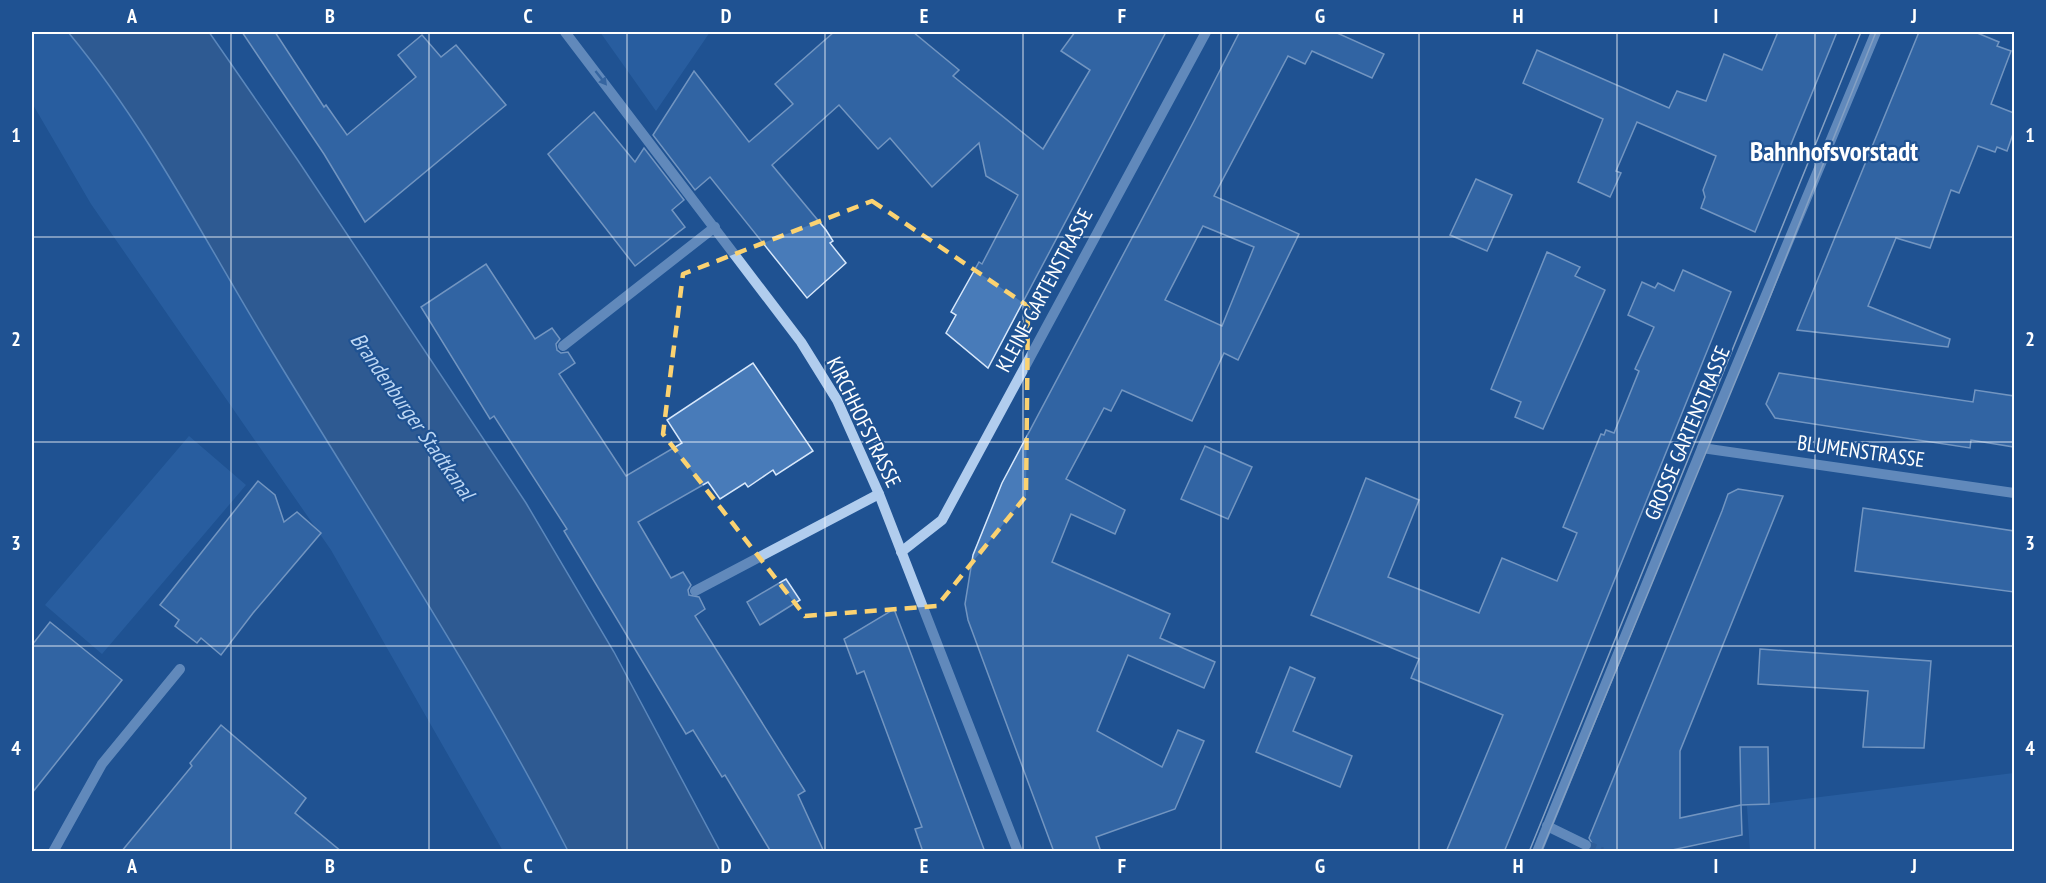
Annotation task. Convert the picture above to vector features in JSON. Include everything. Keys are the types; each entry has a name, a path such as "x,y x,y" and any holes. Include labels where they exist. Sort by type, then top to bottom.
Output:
{"street":[{"name":"KIRCHHOFSTRASSE","path":"565,32 715,227 813,362 837,400 879,494 1018,852"},
{"name":"KLEINE GARTENSTRASSE","path":"901,552 942,520 1206,32"},
{"name":"GROSSE GARTENSTRASSE","path":"1537,852 1702,448 1876,32"},
{"path":"563,346 715,227"},
{"name":"BLUMENSTRASSE","path":"1702,448 2014,493"},
{"path":"695,591 879,494"},
{"path":"53,852 102,764 180,669"},
{"path":"1547,826 1586,845"}],"highlighted area":[{"path":"872,201 1028,306 1026,496 937,606 805,616 663,434 683,274"}],"shaded area":[{"path":"32,32 68,32 125,108 176,188 273,353 462,661 568,851 503,851 331,550 91,204 32,103"},
{"path":"600,32 710,32 656,111"},
{"path":"189,436 246,485 102,654 45,605"},
{"path":"2014,773 2014,851 1750,851 1747,806"}],"water":[{"name":"Brandenburger Stadtkanal","path":"68,32 209,32 297,159 526,503 614,652 720,851 568,851 462,661 273,353 176,188 125,108"}],"building":[{"path":"242,32 275,32 324,107 326,105 347,135 416,77 398,55 422,35 441,57 456,45 506,105 365,222 324,154"},
{"path":"834,32 913,32 959,70 953,76 1043,149 1090,70 1061,51 1075,32 1166,32 988,368 946,333 956,315 951,312 979,262 982,264 1018,195 986,176 979,143 932,187 890,138 878,149 839,105 772,165 826,230 833,241 830,243 846,263 807,298 710,177 695,190 653,135 694,71 749,142 793,104 775,84"},
{"path":"1237,32 1335,32 1384,54 1372,78 1312,51 1305,64 1288,56 1214,196 1299,234 1238,360 1224,353 1192,421 1122,390 1111,411 1104,408 1066,479 1125,510 1115,534 1071,514 1052,562 1170,614 1160,638 1215,662 1204,688 1128,655 1097,731 1162,767 1178,730 1204,741 1175,809 1096,837 1101,852 1054,852 968,620 965,604 973,555 1002,483 1239,33","holes":["1203,226 1254,247 1222,326 1165,300"]},
{"path":"1778,32 1837,32 1755,232 1701,208 1705,197 1703,190 1716,156 1637,122 1616,171 1621,173 1610,197 1578,182 1603,119 1523,83 1537,50 1669,108 1677,91 1706,101 1724,54 1762,70"},
{"path":"1919,32 1975,32 1999,42 1997,46 2011,51 1991,104 2014,113 2014,131 2007,151 1997,147 1995,152 1978,146 1959,193 1951,190 1930,248 1896,238 1868,306 1950,339 1948,347 1797,330"},
{"path":"594,112 635,162 644,148 684,200 672,210 685,227 635,266 548,154"},
{"path":"1476,179 1512,195 1487,251 1450,235"},
{"path":"1547,252 1580,267 1575,276 1605,290 1543,429 1515,417 1521,402 1491,389"},
{"path":"486,264 535,339 552,328 560,339 556,344 557,350 561,353 568,352 575,363 559,374 626,476 682,443 667,420 753,363 813,451 776,475 773,470 748,487 745,483 720,499 708,482 638,522 671,578 683,572 691,585 688,590 689,595 699,597 705,609 695,616 805,791 798,795 824,852 771,852 725,775 722,777 693,730 686,734 564,531 567,529 494,416 490,419 421,307"},
{"path":"1683,270 1731,292 1527,796 1504,852 1446,852 1503,715 1411,678 1419,659 1311,615 1366,478 1419,500 1388,577 1479,613 1502,558 1557,581 1577,533 1563,527 1601,434 1604,435 1606,430 1614,433 1639,371 1635,369 1654,327 1628,315 1642,282 1655,288 1658,283 1674,291"},
{"path":"1779,373 1973,402 1975,390 2014,396 2014,447 1971,440 1970,448 1775,418 1766,404"},
{"path":"1205,446 1252,467 1228,519 1181,499"},
{"path":"258,481 275,495 284,522 297,512 321,533 253,613 221,655 201,638 197,643 175,626 179,620 160,605"},
{"path":"1738,489 1783,496 1680,751 1680,818 1741,805 1742,835 1663,852 1590,852 1593,845 1589,838 1728,494"},
{"path":"1863,508 2014,531 2014,592 1855,571"},
{"path":"786,579 800,600 760,625 747,602"},
{"path":"894,609 985,852 923,852 915,829 922,827 864,671 857,674 844,639"},
{"path":"50,622 122,680 32,793 32,645"},
{"path":"1760,649 1931,661 1924,748 1863,747 1868,691 1758,684"},
{"path":"1290,667 1315,678 1293,731 1352,756 1340,787 1256,752"},
{"path":"221,725 306,798 295,813 342,852 121,852 192,766 190,763"},
{"path":"1740,747 1768,747 1769,804 1741,805"}],"tunnel":[{"path":"1586,845 1602,852"}],"tram line":[{"path":"1529,852 1861,32"},
{"path":"1541,852 1764,312 1876,32"}],"district":[{"name":"Bahnhofsvorstadt","path":"1834,151"}]}
